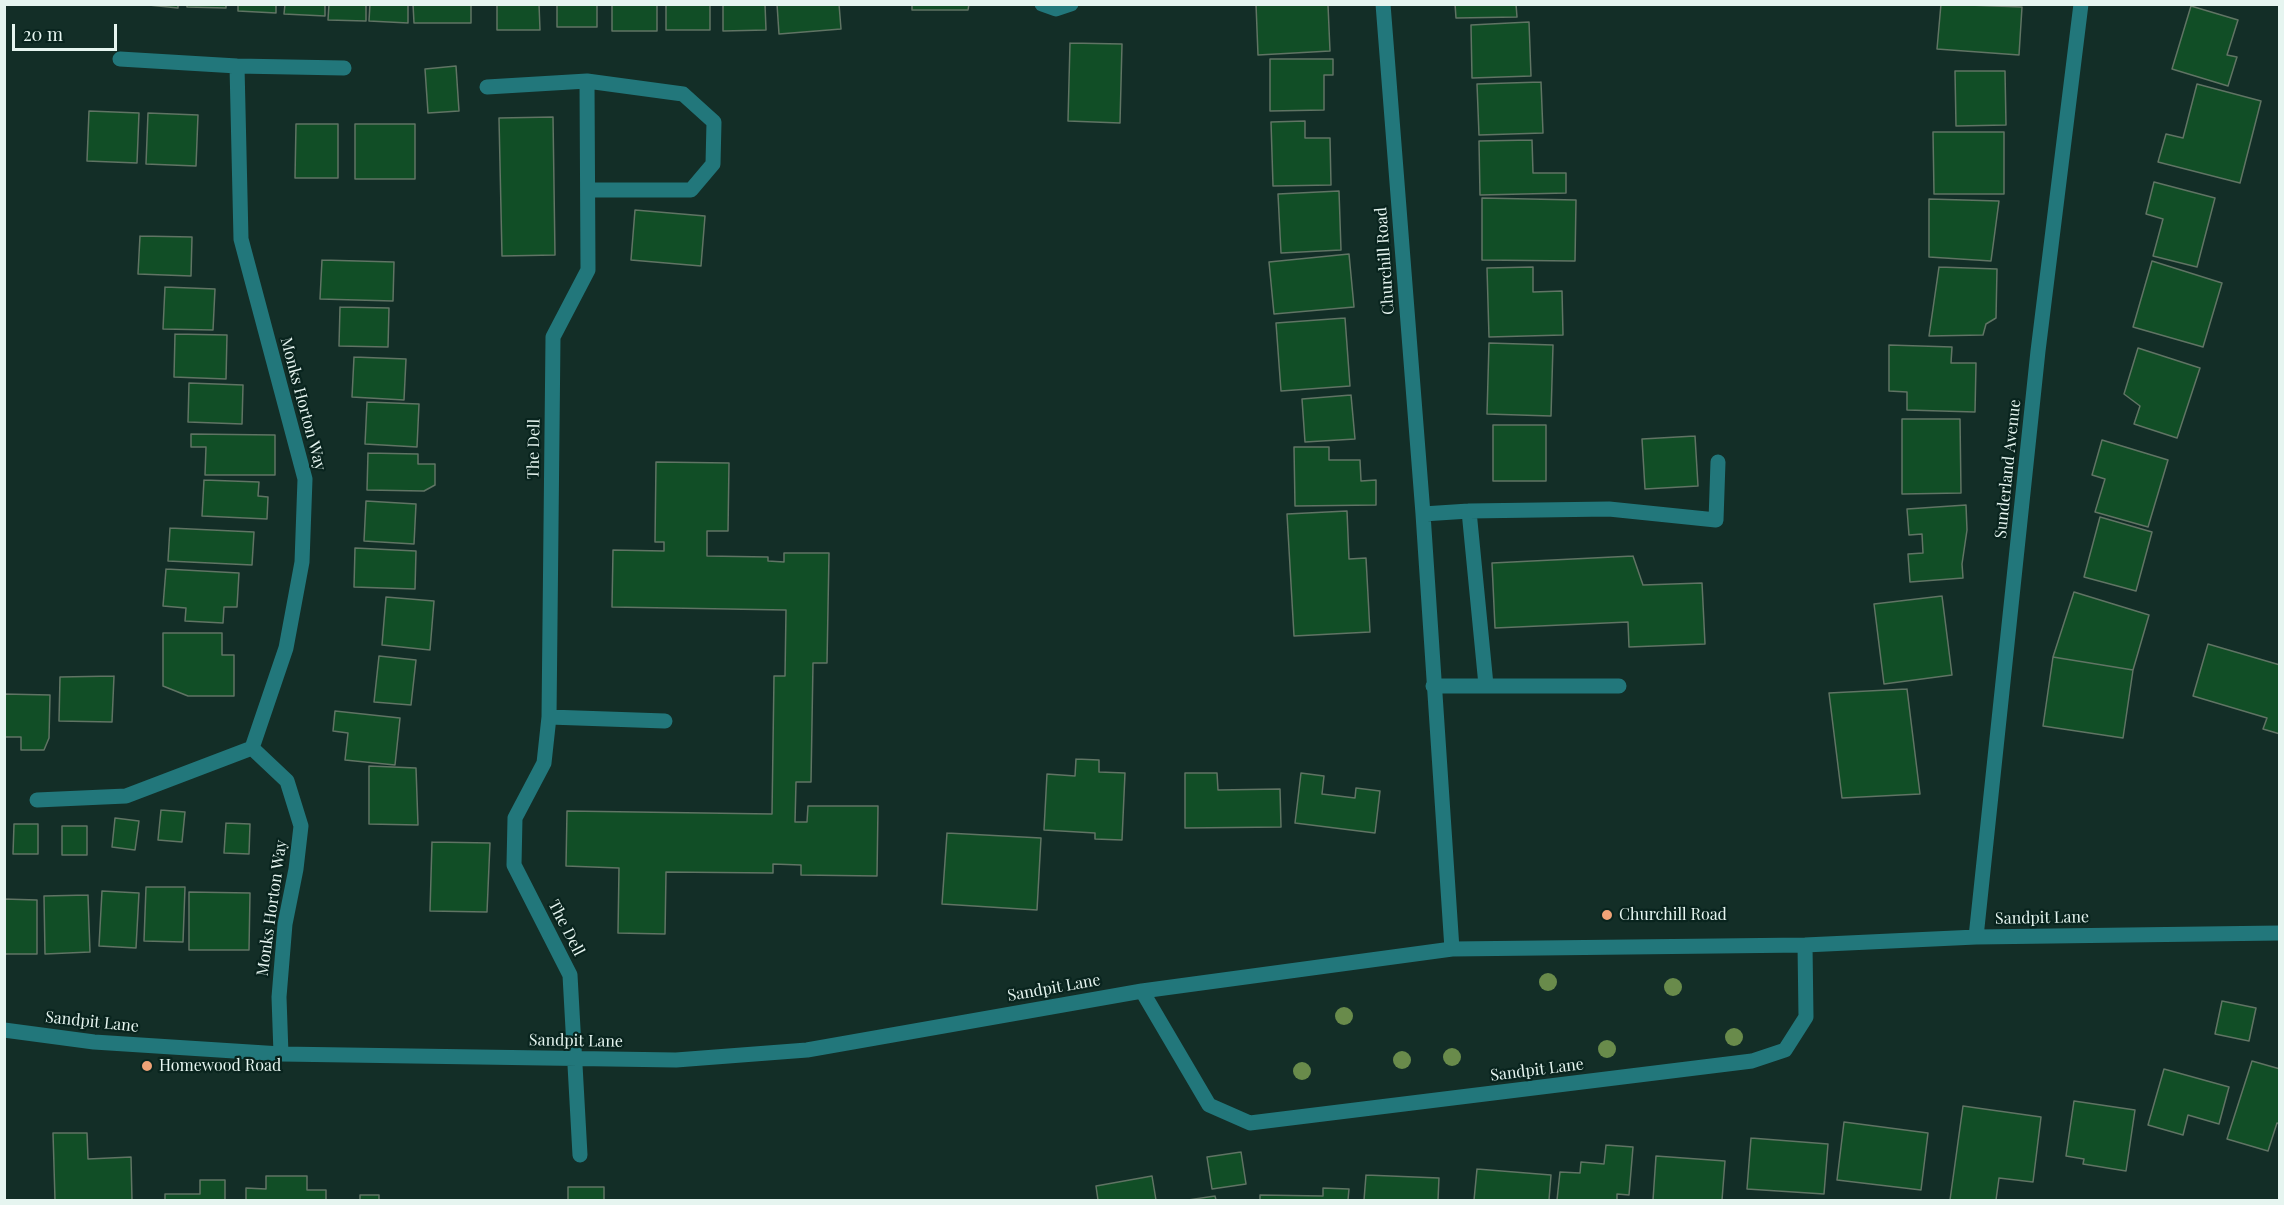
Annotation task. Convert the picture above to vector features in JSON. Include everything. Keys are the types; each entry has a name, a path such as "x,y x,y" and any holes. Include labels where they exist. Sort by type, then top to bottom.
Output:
{"street":[{"path":"1042,4 1056,9 1071,4"},
{"name":"Churchill Road","path":"1383,4 1423,514 1452,949"},
{"name":"Sunderland Avenue","path":"1976,937 2037,362 2080,4"},
{"path":"120,59 237,66 344,68"},
{"name":"Monks Horton Way","path":"237,66 241,239 305,479 302,562 286,648 252,748 287,781 301,825 296,869 285,924 279,997 281,1054"},
{"path":"487,87 587,81 683,94 714,122 713,164 691,190 589,190"},
{"name":"The Dell","path":"580,1155 570,975 514,865 515,818 544,763 549,717 553,337 588,270 587,81"},
{"path":"1423,514 1609,509 1716,520 1718,462"},
{"path":"1469,511 1486,685"},
{"path":"1433,686 1619,686"},
{"path":"549,717 665,721"},
{"path":"37,800 126,796 252,748"},
{"name":"Sandpit Lane","path":"4,1030 94,1042 281,1054 676,1060 807,1050 1142,991 1452,949 1805,945 1976,937 2280,933"},
{"name":"Sandpit Lane","path":"1142,991 1209,1105 1250,1123 1752,1061 1785,1050 1806,1017 1805,945"}],"building":[{"path":"139,4 178,4 178,8"},
{"path":"187,4 226,4 226,8 187,7"},
{"path":"238,4 276,4 276,13 238,11"},
{"path":"285,4 325,4 325,16 284,14"},
{"path":"329,4 366,4 366,21 328,20"},
{"path":"370,4 408,4 408,23 369,21"},
{"path":"413,4 471,4 471,23 414,23"},
{"path":"497,4 539,4 540,30 497,30"},
{"path":"557,4 597,4 597,27 557,27"},
{"path":"612,4 657,4 657,31 612,31"},
{"path":"666,4 710,4 710,30 666,30"},
{"path":"723,4 765,4 766,30 723,31"},
{"path":"777,4 839,4 841,29 779,34"},
{"path":"912,4 969,4 968,10 912,10"},
{"path":"1256,4 1328,5 1330,51 1258,55"},
{"path":"1455,4 1516,4 1517,17 1456,18"},
{"path":"1941,4 2022,7 2019,55 1937,49"},
{"path":"2191,6 2238,20 2227,55 2237,57 2228,86 2172,69"},
{"path":"1529,22 1531,76 1472,78 1471,25"},
{"path":"1070,43 1122,44 1120,123 1068,121"},
{"path":"1270,59 1333,59 1333,75 1324,75 1324,110 1270,111"},
{"path":"456,66 459,111 428,113 425,69"},
{"path":"1955,71 2005,71 2006,125 1956,126"},
{"path":"1541,82 1543,133 1479,135 1477,84"},
{"path":"2197,84 2261,101 2240,183 2158,162 2166,134 2183,138"},
{"path":"89,111 139,113 137,163 87,161"},
{"path":"148,113 198,115 196,166 146,164"},
{"path":"553,117 555,255 502,256 499,118"},
{"path":"1305,121 1305,138 1330,138 1331,185 1273,186 1271,122"},
{"path":"296,124 338,124 338,178 295,178"},
{"path":"355,124 415,124 415,179 355,179"},
{"path":"1933,132 2004,132 2004,194 1934,194"},
{"path":"1532,140 1533,173 1566,173 1566,193 1480,195 1479,141"},
{"path":"2154,182 2215,198 2197,267 2153,256 2163,219 2146,214"},
{"path":"1339,191 1341,250 1281,253 1278,194"},
{"path":"1482,198 1576,200 1575,261 1482,260"},
{"path":"1929,199 1999,201 1991,261 1929,257"},
{"path":"635,210 705,216 701,266 631,260"},
{"path":"140,236 192,237 191,276 138,274"},
{"path":"1349,254 1354,307 1274,314 1269,262"},
{"path":"322,260 394,262 393,301 320,299"},
{"path":"2152,261 2222,283 2203,347 2133,327"},
{"path":"1533,267 1533,292 1562,291 1563,335 1489,337 1487,268"},
{"path":"1939,267 1997,269 1996,318 1986,324 1983,335 1929,336"},
{"path":"165,287 215,289 213,330 163,329"},
{"path":"340,307 389,308 388,347 339,346"},
{"path":"1345,318 1350,386 1281,391 1276,323"},
{"path":"175,334 227,335 226,379 174,377"},
{"path":"1489,343 1553,345 1551,416 1487,414"},
{"path":"1889,345 1952,347 1951,363 1976,363 1975,412 1907,410 1907,392 1889,391"},
{"path":"2138,348 2200,368 2177,438 2134,424 2140,406 2124,394"},
{"path":"354,357 406,359 404,400 352,397"},
{"path":"189,383 243,385 242,424 188,422"},
{"path":"1351,395 1355,439 1305,442 1302,399"},
{"path":"367,402 419,404 417,447 365,444"},
{"path":"1902,419 1960,419 1961,493 1902,494"},
{"path":"1493,425 1546,425 1546,481 1493,481"},
{"path":"191,434 275,435 275,475 205,475 206,447 191,447"},
{"path":"1695,436 1698,486 1645,489 1642,439"},
{"path":"2102,440 2168,460 2148,527 2095,512 2105,479 2092,475"},
{"path":"1294,447 1329,447 1329,460 1360,460 1361,481 1376,480 1376,505 1295,506"},
{"path":"368,453 418,454 418,464 435,464 435,485 424,491 367,490"},
{"path":"656,462 729,463 728,531 707,531 707,556 768,557 768,561 784,562 784,553 829,553 827,663 813,663 811,782 796,782 795,822 807,822 808,806 878,806 877,876 801,875 801,865 773,864 773,873 666,872 665,934 618,933 619,868 566,866 567,811 772,814 774,676 785,676 786,610 612,607 613,550 664,551 664,542 655,542"},
{"path":"204,480 259,482 258,496 268,497 267,519 202,516"},
{"path":"366,501 416,504 414,544 364,541"},
{"path":"1966,505 1967,530 1962,564 1963,578 1910,582 1908,554 1923,553 1922,534 1909,535 1907,509"},
{"path":"1347,511 1349,559 1366,558 1370,632 1294,636 1287,514"},
{"path":"2100,517 2152,532 2136,591 2084,577"},
{"path":"170,528 254,532 252,565 168,561"},
{"path":"355,548 416,551 415,589 354,587"},
{"path":"1633,556 1643,585 1702,583 1705,644 1629,647 1628,622 1495,628 1492,563"},
{"path":"166,569 239,573 237,607 224,607 223,623 185,621 186,608 163,606"},
{"path":"2074,592 2149,615 2133,670 2053,657"},
{"path":"1942,596 1952,675 1884,684 1874,604"},
{"path":"386,597 434,601 430,650 382,645"},
{"path":"163,633 222,633 222,655 234,655 234,696 188,696 163,686"},
{"path":"2208,644 2280,665 2280,734 2263,729 2267,718 2193,696"},
{"path":"379,656 416,660 411,705 374,702"},
{"path":"2053,657 2133,670 2123,738 2043,726"},
{"path":"114,676 112,722 59,721 60,677"},
{"path":"1907,689 1920,794 1842,798 1829,693"},
{"path":"4,694 50,695 49,738 44,750 21,750 21,737 4,737"},
{"path":"335,711 400,718 395,765 345,760 348,733 333,731"},
{"path":"1076,759 1099,760 1099,772 1125,773 1122,840 1095,839 1095,833 1044,830 1047,774 1075,776"},
{"path":"369,766 416,768 418,825 369,824"},
{"path":"1185,773 1217,773 1218,790 1280,789 1281,827 1185,828"},
{"path":"1301,773 1324,776 1322,794 1355,798 1356,788 1380,791 1375,833 1295,823"},
{"path":"161,810 185,812 182,842 158,840"},
{"path":"115,818 139,821 135,850 112,847"},
{"path":"226,823 250,824 249,854 224,853"},
{"path":"14,824 38,824 38,854 13,854"},
{"path":"62,826 87,826 87,855 62,855"},
{"path":"947,833 1041,838 1037,910 942,904"},
{"path":"432,842 490,843 487,912 430,911"},
{"path":"146,887 185,887 183,942 144,941"},
{"path":"102,891 139,893 136,948 99,946"},
{"path":"189,892 250,893 249,950 189,950"},
{"path":"88,895 90,952 45,954 44,896"},
{"path":"4,899 37,900 37,954 4,954"},
{"path":"2222,1001 2256,1008 2249,1041 2215,1034"},
{"path":"2252,1061 2280,1069 2280,1124 2277,1123 2268,1151 2227,1139"},
{"path":"2164,1069 2229,1087 2219,1124 2188,1115 2183,1135 2148,1125"},
{"path":"2074,1101 2135,1110 2126,1171 2083,1164 2084,1159 2066,1156"},
{"path":"1963,1106 2041,1117 2033,1182 1999,1178 1996,1200 1950,1200"},
{"path":"1844,1122 1928,1133 1921,1190 1837,1180"},
{"path":"53,1133 87,1133 88,1159 131,1157 132,1200 55,1200"},
{"path":"1751,1138 1828,1144 1824,1194 1747,1189"},
{"path":"1606,1145 1633,1147 1629,1195 1617,1194 1617,1200 1557,1200 1560,1172 1580,1173 1581,1162 1604,1164"},
{"path":"1241,1152 1246,1184 1212,1189 1207,1157"},
{"path":"1656,1156 1725,1161 1722,1200 1653,1200"},
{"path":"1477,1169 1551,1175 1549,1200 1474,1200"},
{"path":"1366,1175 1439,1178 1438,1200 1364,1200"},
{"path":"266,1176 307,1176 307,1190 326,1190 326,1200 246,1200 246,1188 266,1189"},
{"path":"1152,1176 1156,1200 1098,1200 1096,1186"},
{"path":"200,1180 225,1180 225,1200 165,1200 165,1194 200,1194"},
{"path":"568,1187 604,1187 604,1200 568,1200"},
{"path":"1323,1188 1349,1189 1348,1200 1260,1200 1260,1195 1323,1196"},
{"path":"360,1195 379,1195 379,1200 360,1200"},
{"path":"1215,1196 1216,1200 1188,1200"}],"place":[{"name":"Churchill Road","path":"1607,915"},
{"name":"Homewood Road","path":"147,1066"}]}
